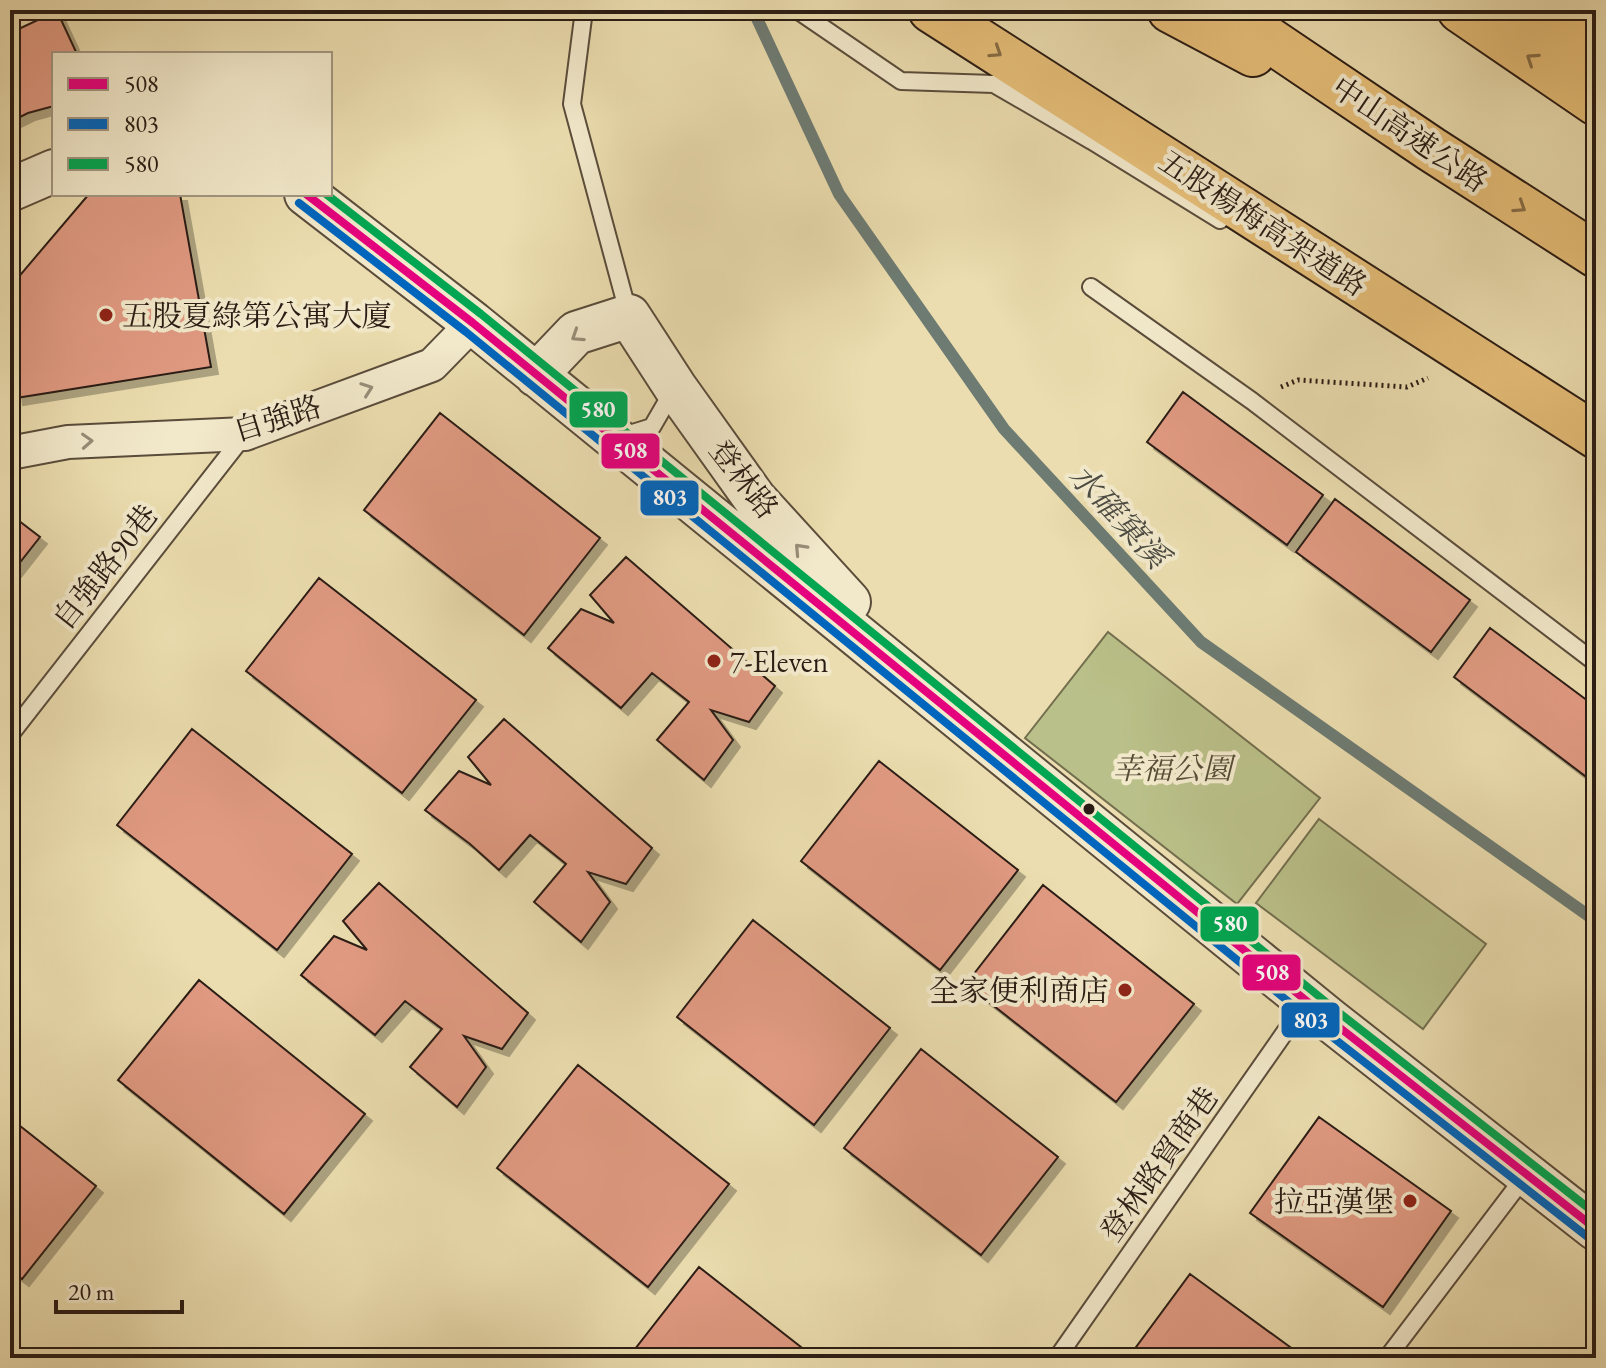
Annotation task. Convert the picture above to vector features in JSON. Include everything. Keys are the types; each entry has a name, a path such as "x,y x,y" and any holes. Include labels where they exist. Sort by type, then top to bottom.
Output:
{"highway":[{"name":"五股楊梅高架道路","path":"931,10 1596,436"},
{"path":"1170,10 1431,149"},
{"name":"中山高速公路","path":"1225,10 1431,149 1596,255"},
{"path":"1460,10 1596,103"},
{"path":"1532,10 1596,53"}],"street":[{"path":"10,190 52,172"},
{"path":"309,196 536,375 576,333 629,316"},
{"name":"登林路","path":"629,316 755,499 947,710"},
{"name":"自強路","path":"10,453 68,442 245,434 432,365 473,323"},
{"name":"登林路","path":"536,375 1307,1001 1596,1229"}],"lane":[{"name":"登林路","path":"584,10 572,104 629,316"},
{"path":"797,10 901,81 994,84 1228,224"},
{"path":"1283,254 1466,362 1596,449"},
{"path":"1091,287 1252,401 1596,663"},
{"path":"615,439 652,427 675,387"},
{"name":"自強路90巷","path":"10,735 245,434"},
{"name":"登林路貿商巷","path":"1057,1358 1307,1001"},
{"path":"1387,1358 1526,1175"}],"path":[{"path":"1252,401 1298,380 1407,387 1466,362"}],"green space":[{"name":"幸福公園","path":"1108,632 1320,798 1237,904 1025,738"},
{"path":"1319,819 1486,944 1423,1029 1256,903"}],"building":[{"path":"57,11 76,52 52,52 52,107 10,122 10,33"},
{"name":"五股夏綠第公寓大廈","path":"87,196 180,196 211,367 16,398 10,343 10,287"},
{"path":"1183,392 1323,495 1287,545 1147,442"},
{"path":"440,413 600,538 524,635 364,510"},
{"path":"1335,499 1470,600 1431,652 1296,552"},
{"path":"10,514 40,537 10,575"},
{"path":"626,557 775,686 749,722 711,710 733,740 704,780 657,740 689,702 652,673 621,708 548,648 581,609 614,623 590,595"},
{"path":"319,578 476,700 402,793 246,671"},
{"path":"1490,628 1596,707 1596,778 1593,782 1454,677"},
{"path":"504,719 652,848 626,884 588,872 610,902 581,942 534,902 566,864 530,835 499,870 425,810 459,771 491,785 468,757"},
{"path":"192,729 352,854 277,950 117,825"},
{"path":"879,761 1018,870 940,970 801,861"},
{"path":"379,883 528,1013 502,1049 464,1036 486,1067 457,1107 410,1067 442,1029 405,1001 375,1035 301,975 334,936 367,950 343,921"},
{"path":"1043,885 1194,1004 1116,1102 966,984"},
{"path":"753,920 890,1028 814,1125 677,1017"},
{"path":"199,980 365,1114 284,1214 118,1080"},
{"path":"921,1049 1058,1157 981,1255 844,1148"},
{"path":"578,1065 729,1184 648,1287 497,1168"},
{"path":"1319,1117 1451,1211 1383,1307 1250,1213"},
{"path":"10,1118 96,1186 22,1279 10,1270"},
{"path":"699,1267 815,1358 628,1358"},
{"path":"1190,1274 1305,1358 1128,1358"}],"waterway":[{"name":"水確窠溪","path":"753,10 839,194 1004,429 1201,642 1596,921"}],"transit line":[{"name":"508","path":"309,196 473,323 1330,1020 1596,1229"},
{"name":"580","path":"329,196 481,314 1337,1011 1596,1214"},
{"name":"803","path":"299,203 466,332 1322,1029 1589,1238"}],"place":[{"name":"五股夏綠第公寓大廈","path":"106,315"},
{"name":"7-Eleven","path":"714,661"},
{"name":"全家便利商店","path":"1125,990"},
{"name":"拉亞漢堡","path":"1410,1201"}]}
